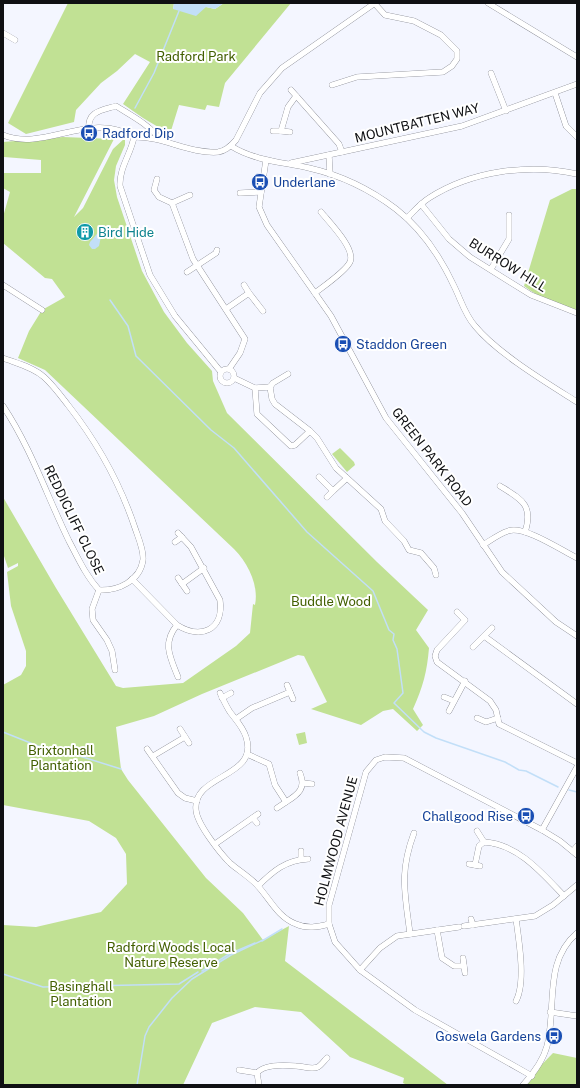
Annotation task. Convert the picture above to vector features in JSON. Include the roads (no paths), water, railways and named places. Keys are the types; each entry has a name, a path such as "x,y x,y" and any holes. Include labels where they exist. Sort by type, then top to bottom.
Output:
{"street":[{"path":"3,135 21,140 89,129 116,128 134,137 145,136 201,150 217,152 231,146 244,128 260,93 282,68 375,3 385,15 414,21 442,35 457,51 457,59 452,66 443,72 357,77 332,85"},
{"path":"488,3 577,57"},
{"path":"3,33 15,40"},
{"path":"500,77 492,76 506,111"},
{"name":"MOUNTBATTEN WAY","path":"289,164 462,126 577,84"},
{"path":"291,90 339,144 342,152"},
{"path":"555,93 566,126 577,137"},
{"path":"281,131 288,107 296,96"},
{"path":"89,129 89,118 92,114 116,106 153,130 160,139"},
{"path":"273,131 290,132"},
{"path":"134,137 132,147 121,173 120,186 150,275 178,320 221,372 220,378 224,382 231,382 234,378"},
{"path":"231,146 242,153 266,160 289,164 348,180 382,199 407,218 431,245 454,286 467,315 483,335 521,365 577,402"},
{"path":"329,156 330,174"},
{"name":"GREEN PARK ROAD","path":"266,160 259,207 267,225 331,316 386,418 462,513 509,580 556,622 577,636"},
{"path":"407,218 421,204 446,189 502,172 524,169 577,174"},
{"path":"157,179 154,190 159,197 172,203 193,259 245,339 240,352 229,369 221,372"},
{"path":"240,193 261,192"},
{"path":"172,203 190,195"},
{"name":"BURROW HILL","path":"421,204 459,248 531,295 577,313"},
{"path":"315,293 350,262 350,250 321,212"},
{"path":"491,269 509,239 509,215"},
{"path":"328,220 333,216"},
{"path":"187,272 216,253 217,250"},
{"path":"3,285 32,307 42,310"},
{"path":"244,285 263,311"},
{"path":"226,309 249,293"},
{"path":"3,358 44,377 83,425 105,460 120,489 141,545 143,559 138,572 132,579 177,625 186,630 204,632 212,628 219,620 221,609 220,600 204,568 191,547 180,535 175,542"},
{"path":"229,369 234,373 234,378"},
{"path":"234,378 255,388 270,387 273,383 288,374"},
{"path":"270,387 272,399 275,404 317,438 336,468 381,509 385,521 404,541 409,550 421,554 434,568 436,575"},
{"path":"255,388 257,414 291,446 295,445 310,431"},
{"name":"REDDICLIFF CLOSE","path":"3,406 28,449 59,519 90,581 100,590 109,590 119,588 132,579"},
{"path":"319,477 333,491"},
{"path":"327,497 347,478"},
{"path":"500,486 509,488 525,504 528,522 525,532"},
{"path":"483,545 508,530 516,530 525,532 577,558"},
{"path":"182,584 204,568"},
{"path":"178,578 187,591"},
{"path":"100,590 92,609 93,620 110,646 115,670"},
{"path":"457,612 465,620 437,650 435,656 437,662 465,681 490,701 496,710 499,724 577,763"},
{"path":"177,625 170,634 168,642 178,677"},
{"path":"473,647 492,628"},
{"path":"484,636 577,704"},
{"path":"174,667 179,663"},
{"path":"449,711 465,681"},
{"path":"287,685 293,699"},
{"path":"236,719 252,708 290,692"},
{"path":"231,693 221,696 243,729 247,738 247,754 239,766 202,790 197,801 196,809 198,817 215,844 231,864 258,886 278,911 296,924 307,927 329,924"},
{"path":"444,697 454,701"},
{"path":"477,718 486,722 498,718"},
{"path":"180,729 189,743"},
{"path":"153,756 185,737"},
{"path":"147,749 178,793 185,798 197,801"},
{"path":"247,754 269,764 274,785 286,802"},
{"name":"HOLMWOOD AVENUE","path":"532,1076 432,1020 389,992 360,970 335,942 329,924 329,906 354,810 366,772 376,760 394,756 404,758 542,830 576,851"},
{"path":"542,830 577,767"},
{"path":"278,808 298,795 303,783 300,773"},
{"path":"303,783 312,784"},
{"path":"215,844 256,816 257,823"},
{"path":"477,831 484,842"},
{"path":"410,934 404,874 408,852 414,833"},
{"path":"474,865 479,846 484,842 494,843 505,847 530,862 564,896"},
{"path":"301,852 301,859"},
{"path":"258,886 278,867 301,859 308,859"},
{"path":"360,970 390,940 397,936 535,916 553,905 577,885"},
{"path":"471,919 473,925"},
{"path":"516,919 520,949 519,995 516,1001"},
{"path":"437,930 442,958 454,966 464,966"},
{"path":"523,1085 532,1076 543,1057 547,1046 556,965 564,947 577,933"},
{"path":"463,958 465,973"},
{"path":"550,1012 577,1016"},
{"path":"257,1074 263,1068 270,1067 319,1067 327,1058"},
{"path":"239,1070 257,1074"},
{"path":"257,1074 259,1085"}],"water":[{"path":"174,3 224,3 215,9 206,7 196,16 173,9"},
{"path":"103,227 99,246 92,249 89,245 90,242"}],"waterway":[{"path":"135,108 154,73 179,11"},
{"path":"110,300 128,326 136,356 211,430 234,448 307,532 373,591 389,630 394,634 393,640 397,649 403,693 394,703 424,732 436,738 505,762 519,770 526,771 558,787"},
{"path":"3,732 38,746 57,749 121,769"},
{"path":"569,790 577,792"},
{"path":"262,941 282,929"},
{"path":"137,1085 145,1036 149,1027 172,998 192,979 231,955 263,940"},
{"path":"202,971 229,954 255,943"},
{"path":"3,974 43,987 179,984 198,972"}],"place":[{"name":"Radford Dip","path":"89,133"},
{"name":"Underlane","path":"260,182"},
{"name":"Bird Hide","path":"85,232"},
{"name":"Staddon Green","path":"343,344"},
{"name":"Challgood Rise","path":"526,816"},
{"name":"Goswela Gardens","path":"554,1036"}],"park label":[{"name":"Radford Park","path":"196,56"},
{"name":"Buddle Wood","path":"331,601"},
{"name":"Brixtonhall Plantation","path":"61,758"},
{"name":"Radford Woods Local Nature Reserve","path":"171,954"},
{"name":"Basinghall Plantation","path":"81,994"}]}
